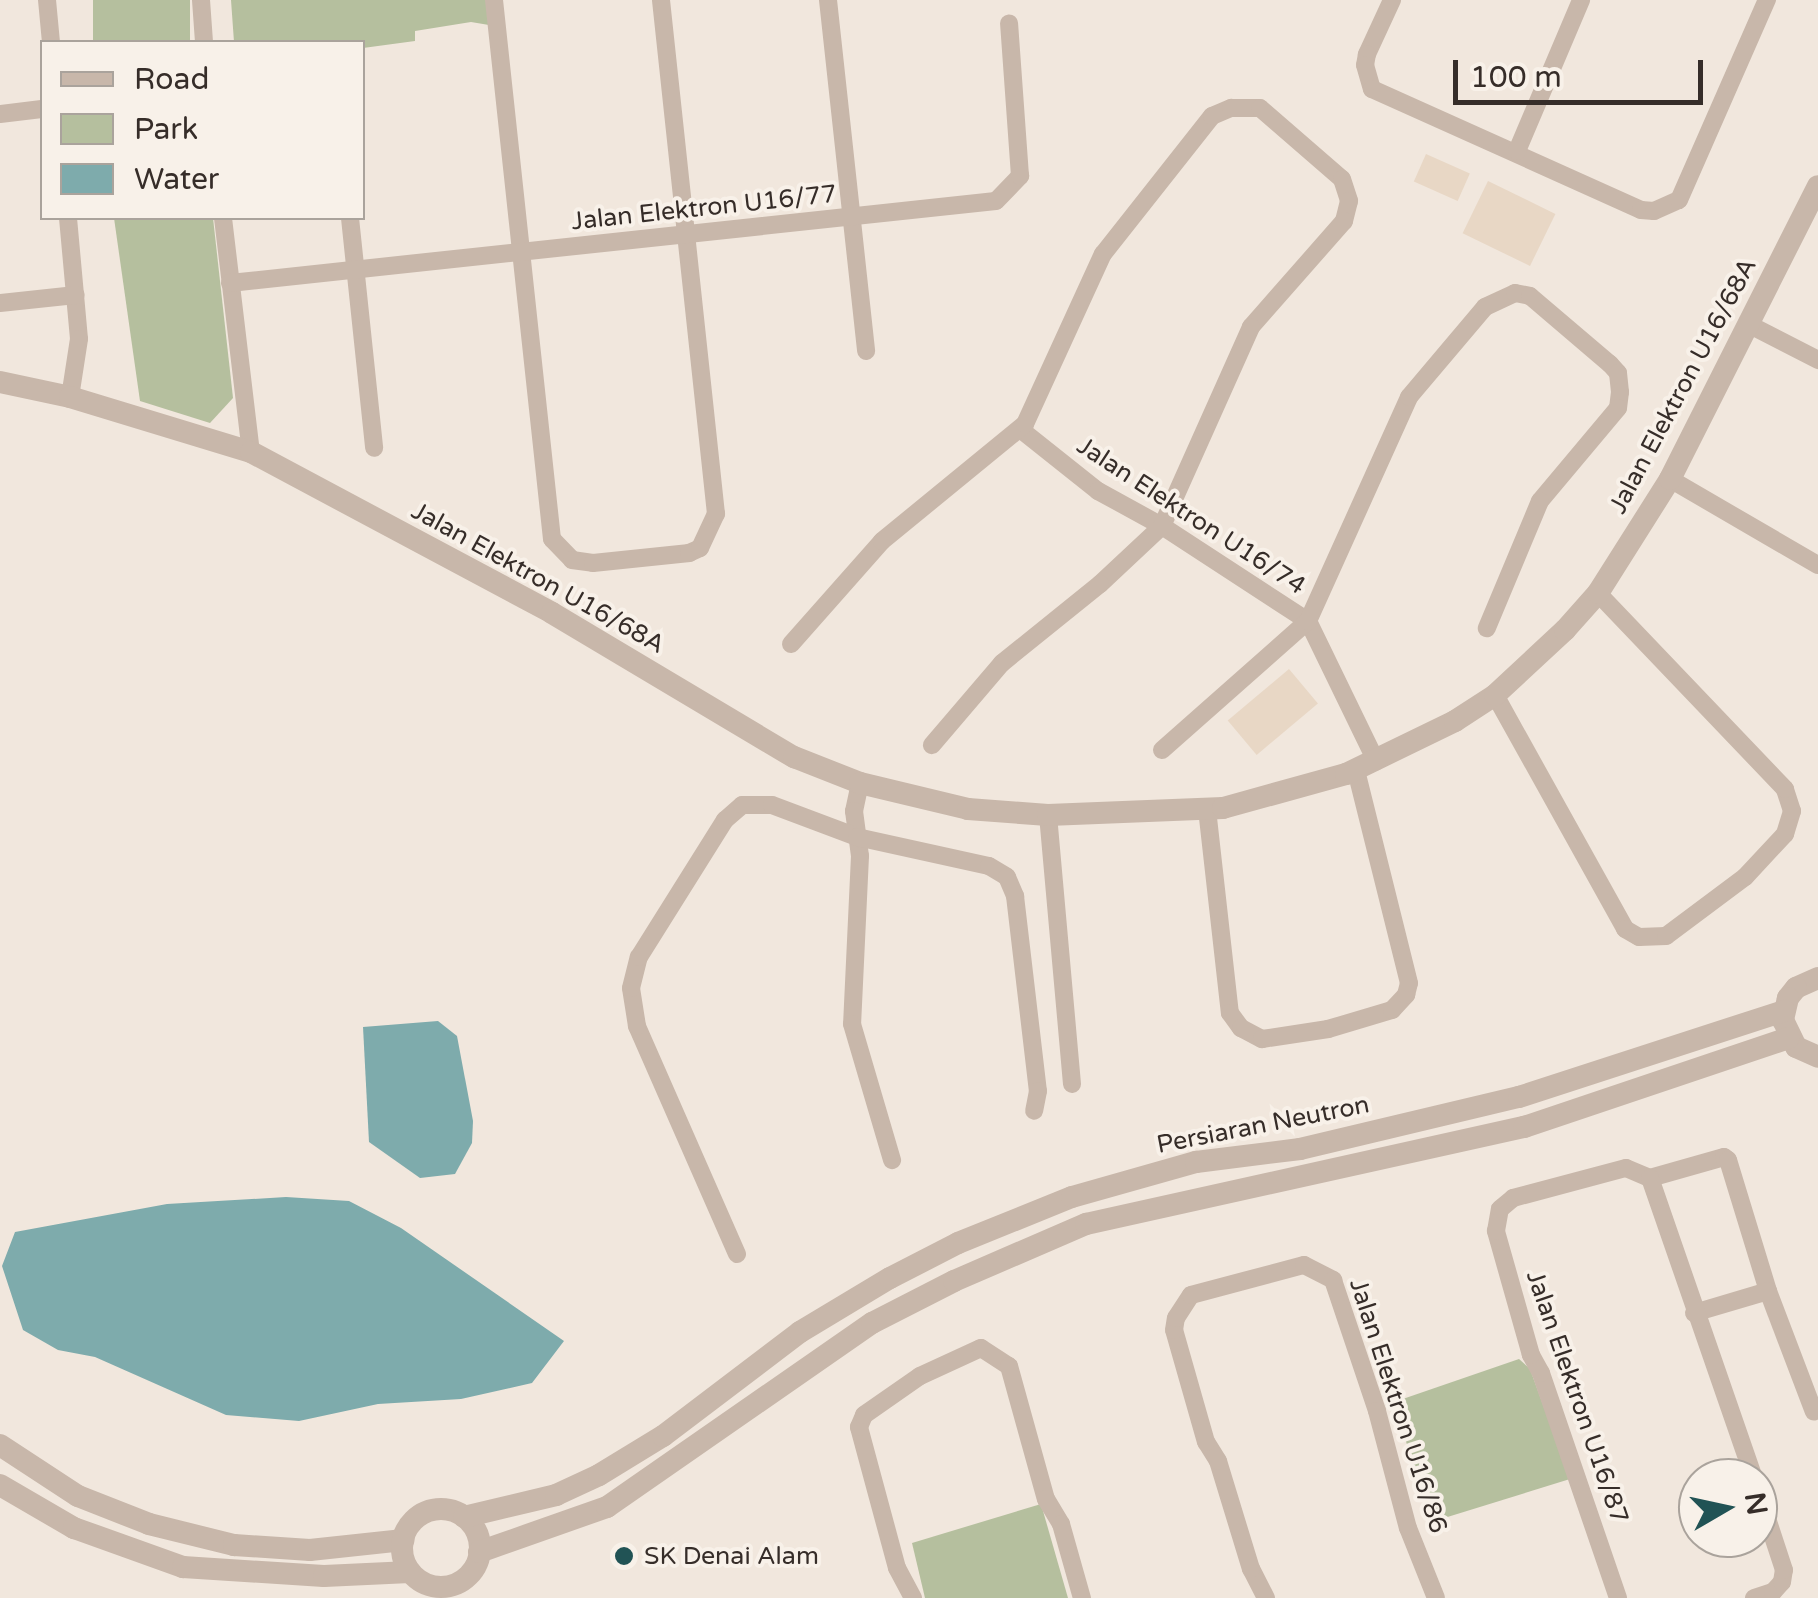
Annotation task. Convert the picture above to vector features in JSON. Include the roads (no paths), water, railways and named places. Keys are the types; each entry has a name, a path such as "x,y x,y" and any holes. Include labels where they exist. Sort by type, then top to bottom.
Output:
{"street":[{"path":"47,0 51,40"},
{"path":"202,0 204,40"},
{"path":"494,0 552,539 572,560 634,560 700,548 716,514 661,0"},
{"path":"828,0 866,351"},
{"path":"1392,0 1367,54 1367,77 1372,90 1517,151 1640,210 1667,208 1683,190 1768,0"},
{"path":"1517,151 1581,0"},
{"name":"Jalan Elektron U16/77","path":"230,283 996,201 1009,192 1020,176 1009,23"},
{"path":"792,644 882,540 1020,429 1103,254 1212,116 1230,108 1260,108 1342,179 1348,212 1251,328 1162,526 1100,584 1002,663 932,745"},
{"path":"0,114 40,109"},
{"name":"Jalan Elektron U16/68A","path":"0,382 70,397 251,452 552,613 794,758 860,783 968,809 1048,816 1207,809 1366,765 1455,721 1495,695 1565,630 1598,593 1670,479 1818,186"},
{"path":"68,220 79,339 70,397"},
{"path":"223,220 251,452"},
{"path":"350,220 374,448"},
{"path":"1162,750 1308,621 1409,397 1485,307 1515,293 1530,296 1610,364 1618,373 1618,408 1540,501 1487,628"},
{"path":"0,303 76,295"},
{"path":"1748,324 1818,360"},
{"name":"Jalan Elektron U16/74","path":"1020,429 1098,491 1162,526 1308,621 1366,765 1410,983 1406,996 1392,1010 1328,1028 1262,1039 1241,1028 1230,1013 1207,809"},
{"path":"1670,479 1818,565"},
{"path":"1495,695 1625,930 1639,937 1666,936 1745,876 1784,834 1792,811 1785,789 1598,593"},
{"path":"860,783 854,810 860,856 852,1024 892,1160"},
{"path":"737,1254 637,1026 631,988 639,956 724,820 751,803 772,805 856,836 990,866 1006,877 1014,896 1038,1091 1034,1111"},
{"path":"1048,816 1072,1084"},
{"path":"1818,978 1796,988 1784,1011 1818,1079"},
{"name":"Persiaran Neutron","path":"464,1518 556,1495 598,1476 663,1436 800,1332 890,1278 958,1243 1072,1197 1196,1162 1300,1149 1519,1097 1784,1011"},
{"path":"479,1552 607,1507 872,1323 954,1281 1086,1224 1524,1127 1804,1050"},
{"path":"1747,1458 1650,1178 1726,1157 1768,1290 1814,1412"},
{"name":"Jalan Elektron U16/87","path":"1618,1598 1541,1373 1531,1355 1496,1231 1500,1209 1513,1198 1626,1168 1650,1178"},
{"name":"Jalan Elektron U16/86","path":"1266,1598 1251,1569 1218,1460 1206,1442 1174,1330 1176,1318 1190,1295 1304,1265 1333,1280 1376,1411 1408,1528 1417,1542 1436,1598"},
{"path":"1694,1313 1768,1290"},
{"path":"913,1598 897,1568 859,1427 864,1416 920,1376 981,1348 1008,1366 1046,1499 1061,1524 1082,1598"},
{"path":"0,1444 78,1496 149,1524 234,1545 310,1550 402,1540"},
{"path":"0,1484 74,1528 184,1567 454,1591 471,1572 479,1552 473,1527 464,1518 440,1509 416,1518 402,1540"},
{"path":"402,1540 420,1585"},
{"path":"1754,1598 1774,1592 1782,1582 1784,1570 1778,1552"}],"water":[{"path":"438,1021 457,1036 473,1121 472,1143 455,1174 420,1178 369,1142 363,1027"},
{"path":"286,1197 349,1201 401,1228 564,1341 532,1383 461,1399 378,1404 299,1421 226,1415 95,1357 58,1350 23,1330 2,1266 15,1232 167,1204"}],"place":[{"name":"SK Denai Alam","path":"624,1556"}]}
